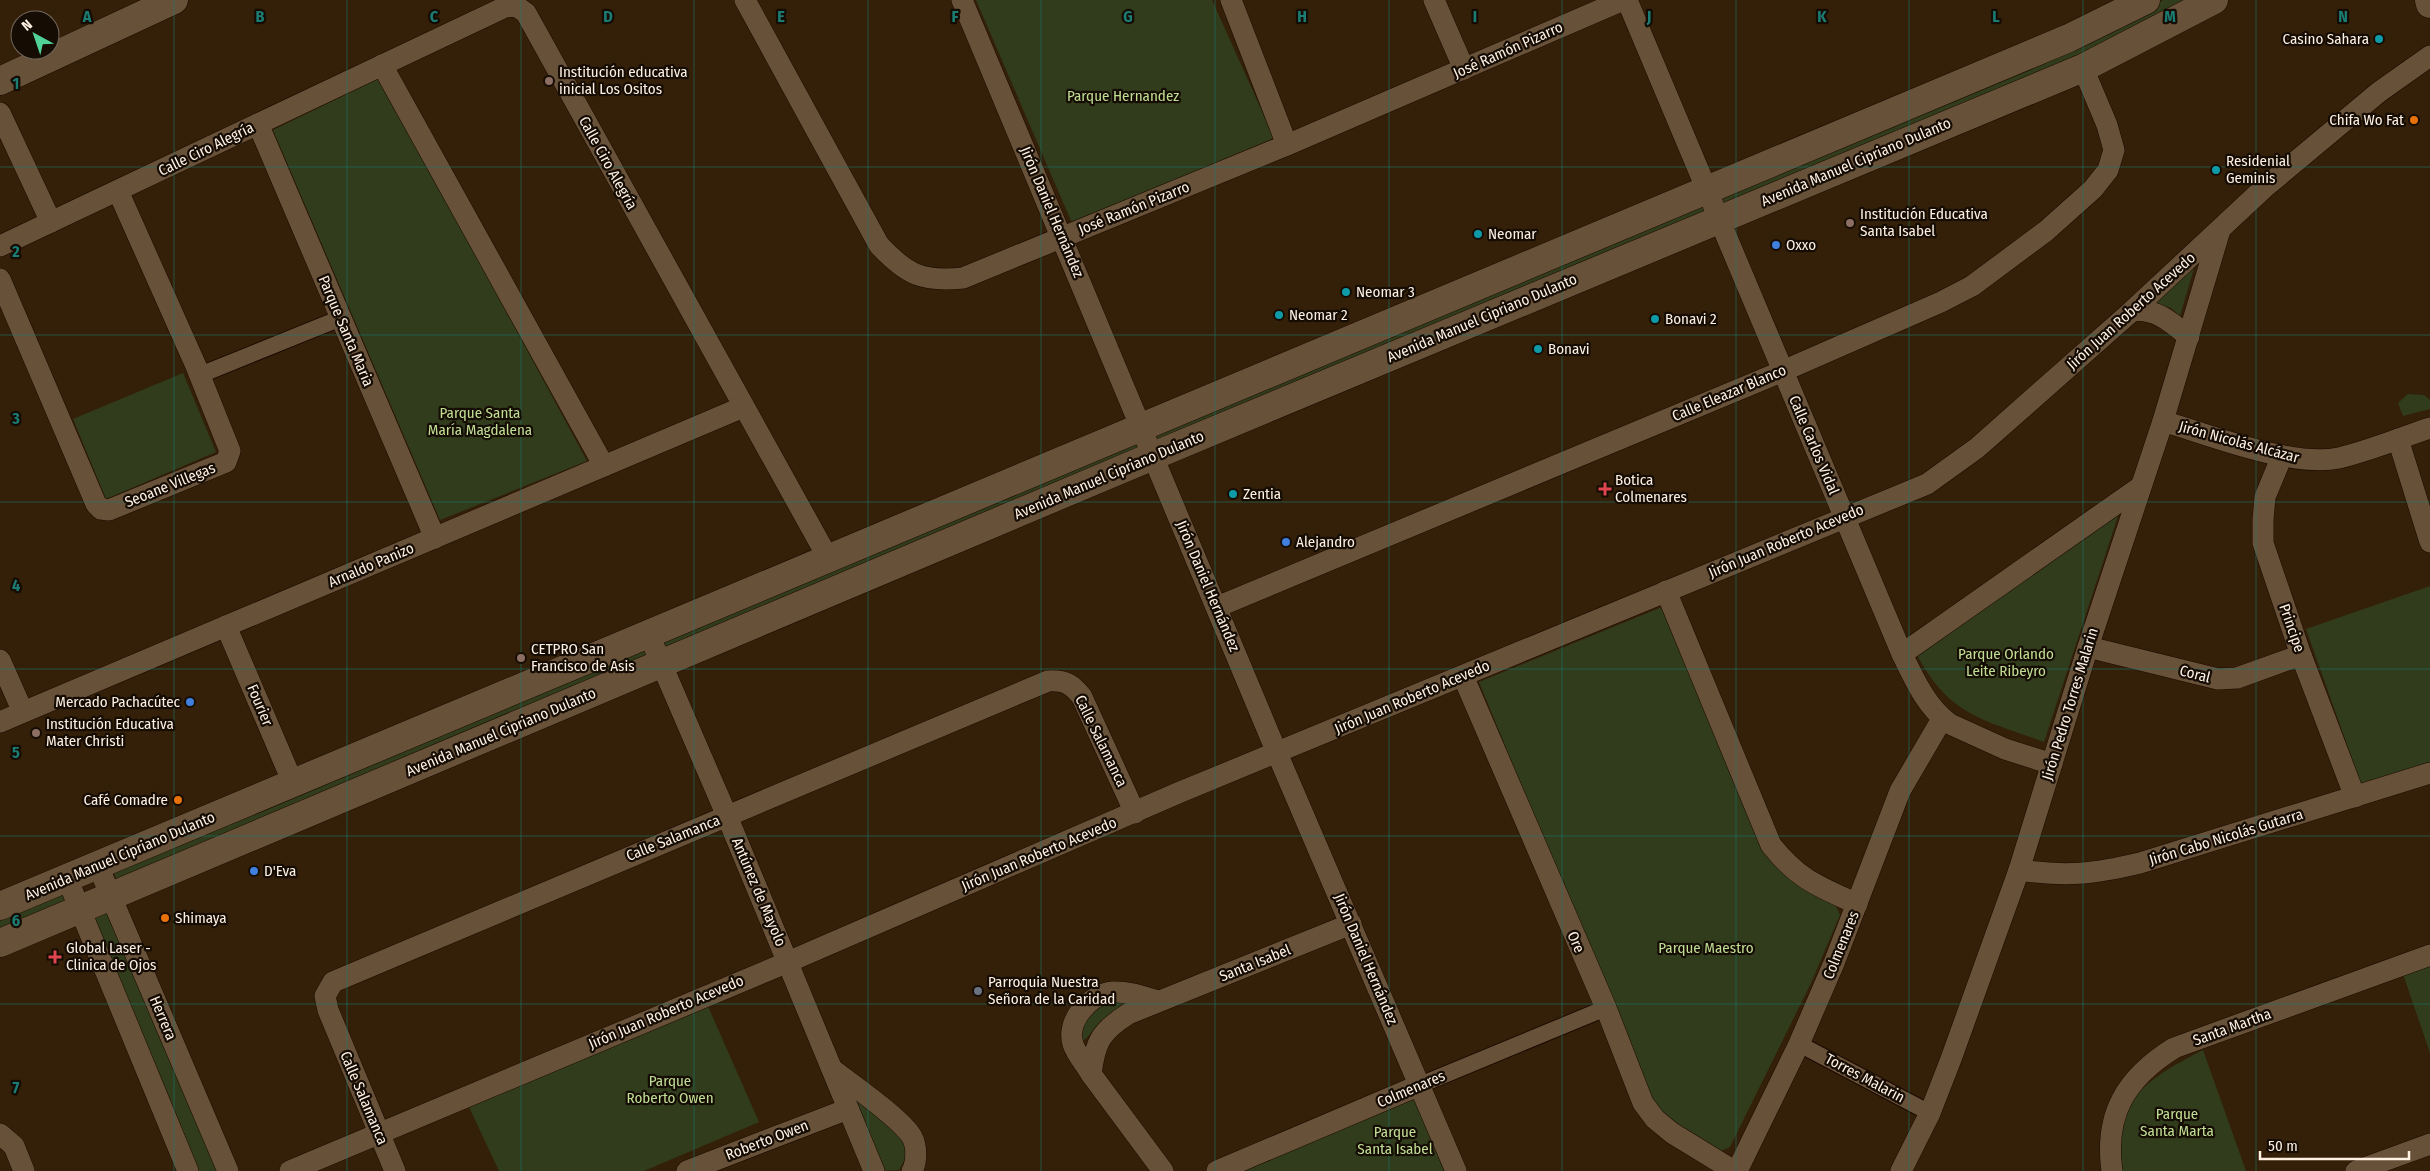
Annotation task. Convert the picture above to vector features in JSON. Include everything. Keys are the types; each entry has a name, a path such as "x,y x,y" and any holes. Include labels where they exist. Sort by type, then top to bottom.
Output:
{"main road":[{"name":"Avenida Manuel Cipriano Dulanto","path":"0,906 2069,38 2146,0"},
{"name":"Avenida Manuel Cipriano Dulanto","path":"0,942 1153,456 2083,68 2214,0"},
{"path":"2429,0 2430,4"},
{"path":"0,81 157,4"}],"street":[{"name":"José Ramón Pizarro","path":"746,0 879,245 896,264 914,274 936,281 963,278 1287,145 1622,0"},
{"name":"Jirón Daniel Hernández","path":"962,0 1063,237 1277,753 1456,1171"},
{"path":"1230,0 1287,145"},
{"path":"1434,0 1464,70"},
{"name":"Calle Carlos Vidal","path":"1628,0 1902,654 1924,696 1942,719 2005,749 2052,764"},
{"name":"Calle Ciro Alegría","path":"0,246 505,7 516,6 526,13 828,558"},
{"name":"Jirón Juan Roberto Acevedo","path":"290,1171 788,962 1277,753 1844,516 1927,484 1977,448 2132,311 2264,188 2322,138 2430,56"},
{"path":"382,66 604,466"},
{"name":"Calle Eleazar Blanco","path":"1217,607 1783,371 1941,302 1972,286 2046,231 2093,189 2108,170 2114,150 2107,125 2083,68"},
{"path":"0,112 50,222"},
{"name":"Parque Santa Maria","path":"258,124 435,538"},
{"name":"Seoane Villegas","path":"0,279 65,433 101,509 109,510 226,462 230,451 200,375 118,191"},
{"name":"Jirón Pedro Torres Malarin","path":"1901,1171 1930,1113 2018,870 2088,647 2163,422 2220,230"},
{"path":"2132,311 2143,310 2157,313 2189,337"},
{"path":"200,375 341,318"},
{"name":"Arnaldo Panizo","path":"0,722 743,407"},
{"name":"Jirón Nicolás Alcázar","path":"2163,422 2282,456 2311,460 2338,458 2430,428"},
{"path":"2398,439 2430,542"},
{"name":"Principe","path":"2282,456 2266,497 2262,520 2264,543 2301,655 2356,797"},
{"path":"1902,654 2140,488"},
{"path":"1666,591 1771,845 1803,879 1857,904"},
{"name":"Fourier","path":"226,626 293,783"},
{"name":"Antúnez de Mayolo","path":"649,635 727,816 874,1171"},
{"name":"Coral","path":"2088,647 2218,679 2237,678 2301,655"},
{"path":"0,660 23,712"},
{"name":"Ore","path":"1462,676 1606,1008 1642,1103 1655,1119 1672,1132 1736,1171"},
{"name":"Calle Salamanca","path":"395,1171 328,1010 325,996 333,982 1048,681 1062,680 1073,686 1082,696 1135,813"},
{"name":"Colmenares","path":"1736,1171 1799,1044 1857,904 1900,790 1942,719"},
{"name":"Jirón Cabo Nicolás Gutarra","path":"2018,870 2080,875 2111,870 2430,774"},
{"name":"Herrera","path":"98,866 228,1171"},
{"path":"67,878 188,1171"},
{"name":"Santa Isabel","path":"1092,1074 1094,1054 1100,1038 1113,1024 1128,1014 1351,924"},
{"name":"Santa Martha","path":"2112,1171 2109,1154 2116,1108 2126,1090 2142,1071 2159,1057 2174,1048 2430,955"},
{"path":"1158,1001 1131,993 1112,992 1100,996 1085,1006 1075,1018 1071,1031 1073,1046 1163,1171"},
{"name":"Colmenares","path":"1217,1171 1606,1008"},
{"name":"Torres Malarin","path":"1799,1044 1930,1113"},
{"name":"Antúnez de Mayolo","path":"831,1068 887,1113 912,1138 916,1151 915,1166 912,1171"},
{"name":"Roberto Owen","path":"687,1171 848,1109"},
{"path":"0,1134 14,1146 24,1171"},
{"path":"2356,1171 2430,1144"}],"green space":[{"name":"Parque Hernandez","path":"976,0 1212,0 1274,138 1072,223"},
{"path":"2163,0 2197,0 2111,46 1724,204 1721,198 2110,27"},
{"name":"Parque Santa María Magdalena","path":"380,78 587,461 440,520 273,130"},
{"path":"1702,205 1706,212 1159,442 1155,434"},
{"path":"2197,258 2180,316 2171,308 2151,301"},
{"path":"183,373 216,452 106,499 73,419"},
{"path":"2408,394 2424,395 2430,400 2430,409 2403,416 2398,403"},
{"path":"1132,437 1142,449 665,648 666,637"},
{"name":"Parque Orlando Leite Ribeyro","path":"2122,504 2044,742 1985,720 1955,703 1928,674 1916,653"},
{"path":"2430,586 2430,762 2361,784 2306,629"},
{"name":"Parque Maestro","path":"1662,607 1757,836 1835,904 1840,915 1811,983 1730,1147 1721,1151 1690,1134 1664,1114 1649,1096 1479,682"},
{"path":"640,647 646,651 648,659 116,879 114,873"},
{"path":"60,891 69,904 0,934 0,916"},
{"path":"106,910 219,1171 198,1171 93,915"},
{"path":"2430,965 2430,1053 2403,974"},
{"path":"1117,1002 1121,1006 1119,1009 1099,1023 1087,1037 1079,1042 1076,1026 1091,1007"},
{"name":"Parque Roberto Owen","path":"707,1004 759,1122 644,1171 499,1171 469,1107"},
{"name":"Parque Santa Marta","path":"2203,1050 2246,1171 2119,1171 2116,1140 2119,1124 2125,1109 2135,1096 2160,1075"},
{"path":"852,1094 901,1133 907,1155 899,1170 879,1171"},
{"name":"Parque Santa Isabel","path":"1414,1098 1444,1171 1242,1171"}],"place":[{"name":"Casino Sahara","path":"2379,39"},
{"name":"Institución educativa inicial Los Ositos","path":"549,81"},
{"name":"Chifa Wo Fat","path":"2414,120"},
{"name":"Residenial Geminis","path":"2216,170"},
{"name":"Institución Educativa Santa Isabel","path":"1850,223"},
{"name":"Neomar","path":"1478,234"},
{"name":"Oxxo","path":"1776,245"},
{"name":"Neomar 3","path":"1346,292"},
{"name":"Neomar 2","path":"1279,315"},
{"name":"Bonavi 2","path":"1655,319"},
{"name":"Bonavi","path":"1538,349"},
{"name":"Botica Colmenares","path":"1605,489"},
{"name":"Zentia","path":"1233,494"},
{"name":"Alejandro","path":"1286,542"},
{"name":"CETPRO San Francisco de Asis","path":"521,658"},
{"name":"Mercado Pachacútec","path":"190,702"},
{"name":"Institución Educativa Mater Christi","path":"36,733"},
{"name":"Café Comadre","path":"178,800"},
{"name":"D'Eva","path":"254,871"},
{"name":"Shimaya","path":"165,918"},
{"name":"Global Laser - Clinica de Ojos","path":"55,957"},
{"name":"Parroquia Nuestra Señora de la Caridad","path":"978,991"}]}
